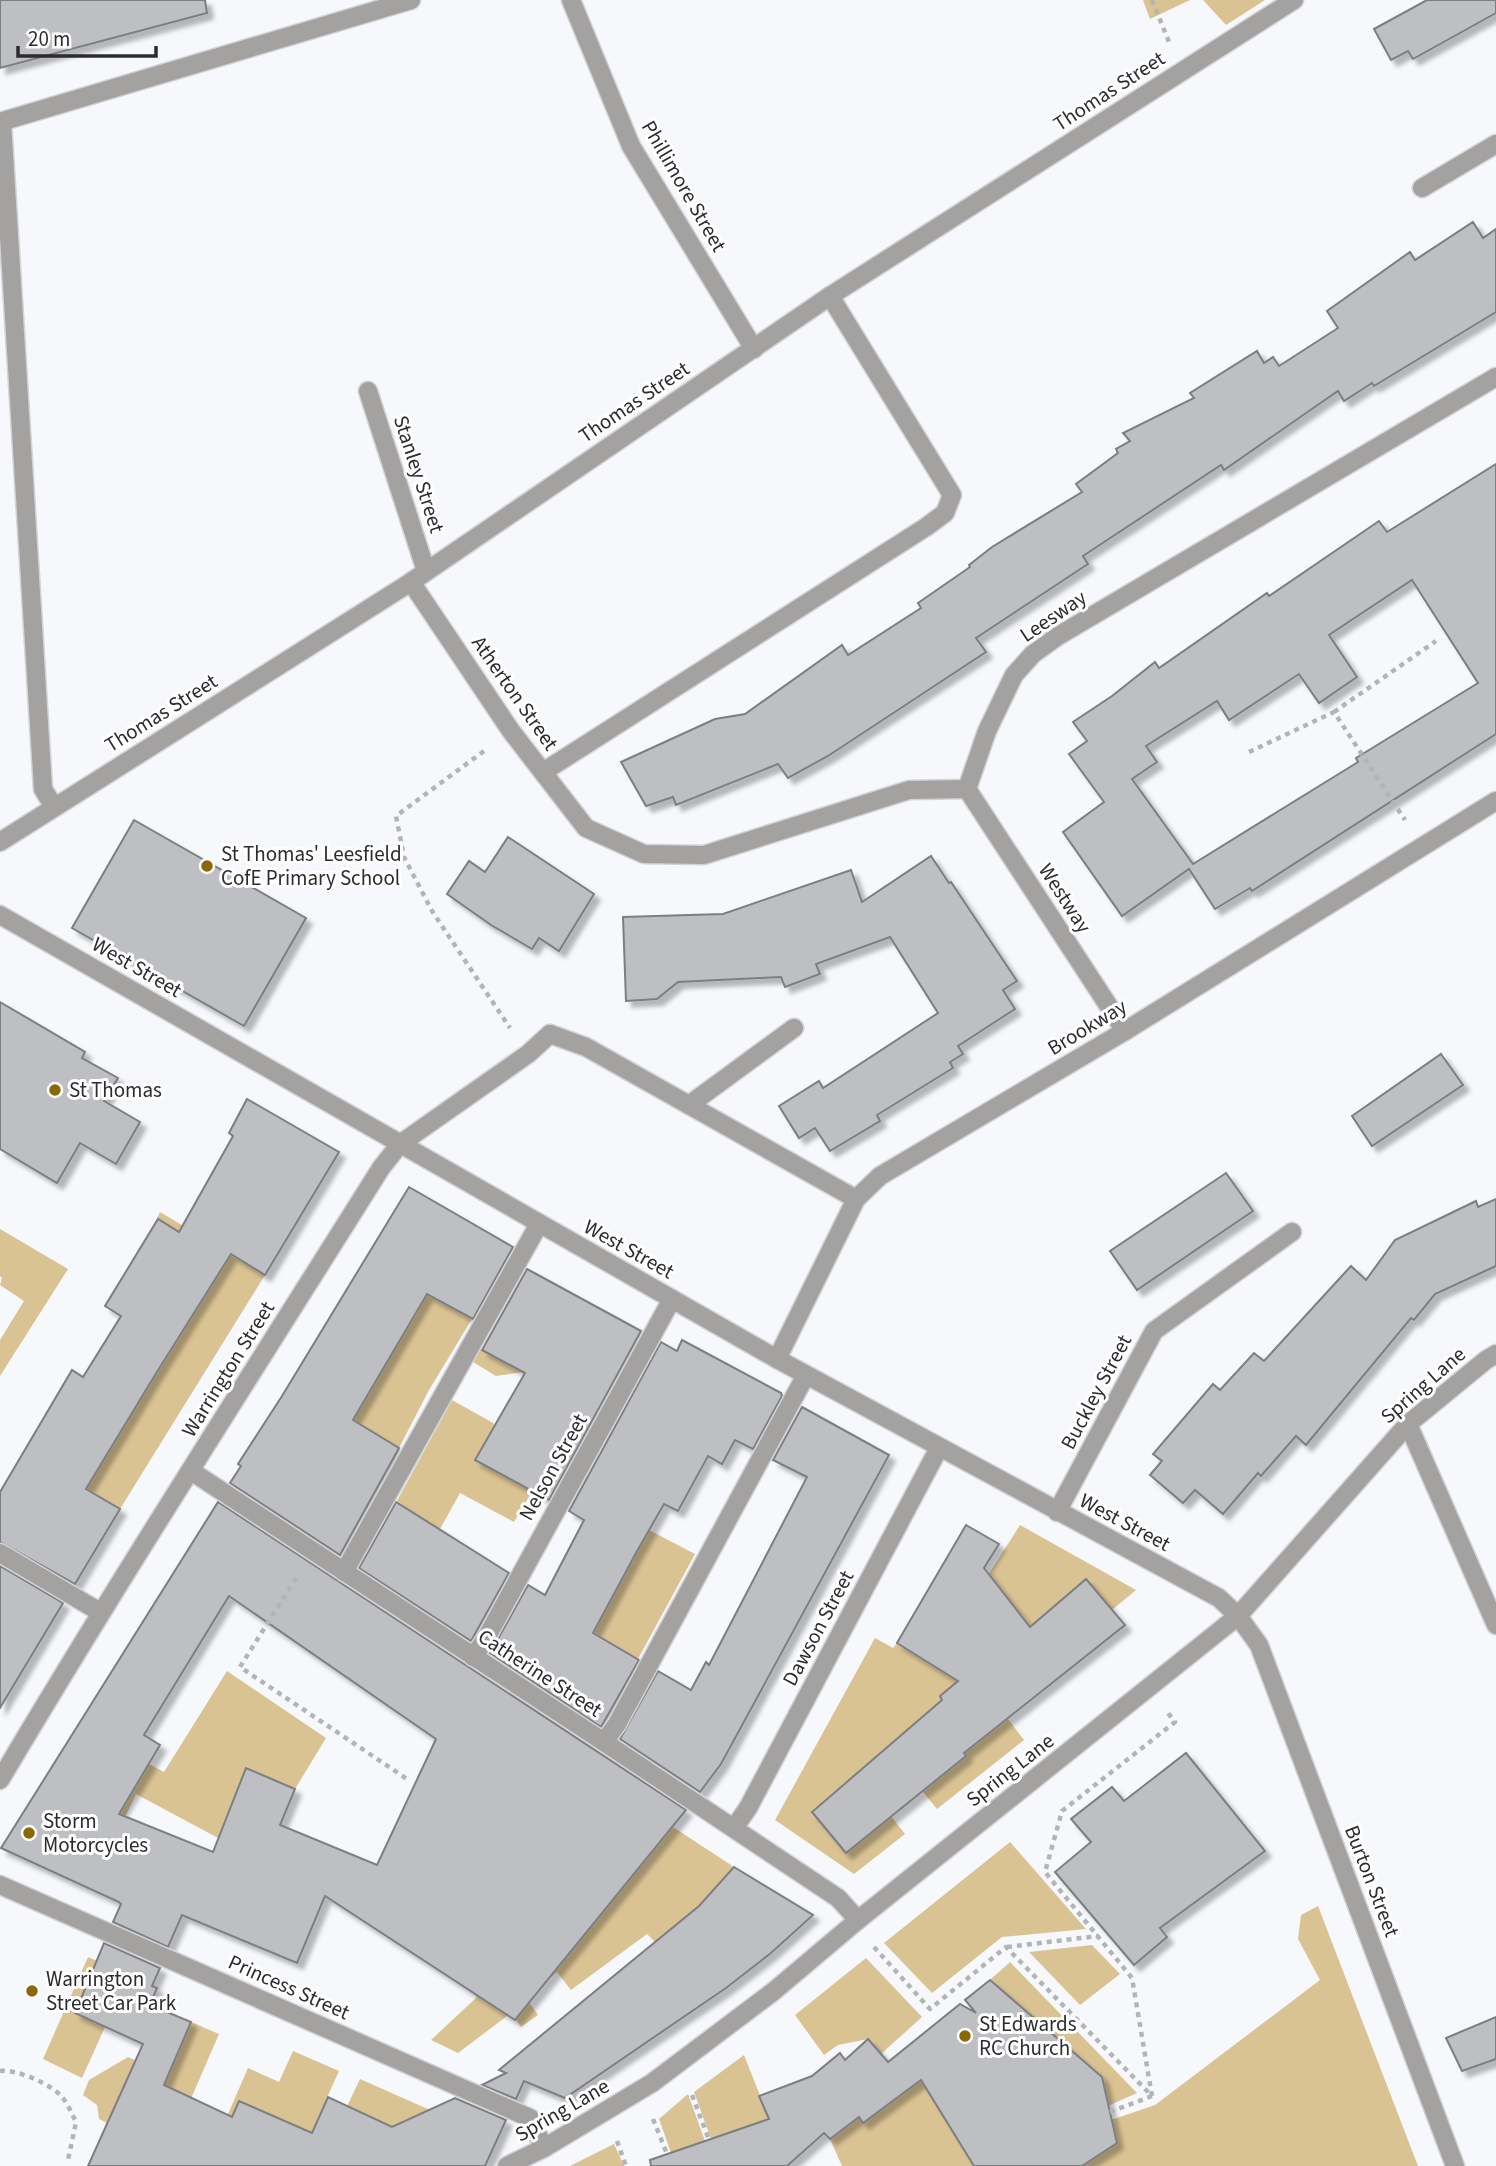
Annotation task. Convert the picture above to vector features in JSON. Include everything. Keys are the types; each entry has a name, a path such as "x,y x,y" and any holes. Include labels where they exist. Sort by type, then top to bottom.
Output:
{"street":[{"path":"54,807 43,789 1,122 411,0"},
{"name":"Phillimore Street","path":"571,0 631,146 754,349"},
{"name":"Thomas Street","path":"0,842 411,582 830,296 1294,0"},
{"path":"1422,188 1496,144"},
{"path":"543,772 945,513 951,495 830,296"},
{"name":"Leesway","path":"967,789 987,731 1014,675 1033,654 1058,636 1496,377"},
{"name":"Stanley Street","path":"368,391 426,571"},
{"name":"Atherton Street","path":"411,582 510,731 586,828 644,854 704,855 909,790 967,789"},
{"name":"Westway","path":"967,789 1125,1031"},
{"name":"Brookway","path":"777,1359 856,1199 880,1176 1125,1031 1496,801"},
{"name":"West Street","path":"0,915 777,1359 1057,1513 1219,1598 1238,1616"},
{"path":"794,1028 689,1105 856,1199"},
{"name":"Warrington Street","path":"0,1780 100,1612 381,1168 400,1144 528,1055 550,1034 586,1047 689,1105"},
{"path":"344,1572 539,1224"},
{"name":"Buckley Street","path":"1057,1513 1154,1331 1292,1232"},
{"name":"Nelson Street","path":"473,1657 671,1299"},
{"name":"Spring Lane","path":"507,2166 544,2148 652,2083 774,1991 858,1920 1238,1616 1408,1424 1496,1354"},
{"path":"604,1742 617,1724 806,1375"},
{"path":"1408,1424 1496,1625"},
{"name":"Dawson Street","path":"734,1828 748,1808 939,1448"},
{"name":"Catherine Street","path":"191,1471 838,1898 858,1920"},
{"path":"0,1553 100,1612"},
{"name":"Burton Street","path":"1238,1616 1259,1644 1455,2166"},
{"name":"Princess Street","path":"0,1885 530,2118 544,2148"}],"path":[{"path":"1152,0 1181,72"},
{"path":"1250,752 1334,712 1436,641"},
{"path":"1334,712 1423,847"},
{"path":"510,731 396,816 404,857 432,911 528,1055"},
{"path":"300,1572 240,1667 407,1779"},
{"path":"1152,2096 1132,1978 1045,1872 1062,1811 1175,1722 1164,1708"},
{"path":"871,1944 930,2009 1006,1947 1098,1936"},
{"path":"1006,1947 1152,2096"},
{"path":"0,2071 20,2073 62,2096 76,2122 68,2160"},
{"path":"689,2087 709,2140"},
{"path":"1110,2112 1152,2096"},
{"path":"652,2115 667,2154"},
{"path":"615,2137 626,2166"}],"shaded area":[{"path":"1143,0 1190,0 1150,19"},
{"path":"1203,0 1265,0 1226,25"},
{"path":"160,1212 265,1275 120,1509 83,1488 151,1383 100,1352 104,1344 156,1375 226,1261 157,1218"},
{"path":"0,1229 68,1269 0,1376 0,1340 24,1301 0,1285"},
{"path":"456,1275 441,1302 472,1319 429,1390 399,1448 372,1432 332,1427 379,1376 387,1362 375,1355 397,1319 409,1326 417,1313 405,1304"},
{"path":"480,1349 511,1366 529,1371 496,1376 473,1362"},
{"path":"452,1400 495,1424 475,1460 530,1490 530,1495 514,1522 460,1493 440,1529 413,1513 384,1561 369,1552"},
{"path":"1020,1525 1136,1590 1112,1610 1086,1579 1030,1627 940,1696 975,1743 1008,1719 1024,1740 937,1809 922,1791 813,1812 846,1853 891,1816 905,1834 854,1874 775,1820 875,1638 893,1648 897,1643 927,1661 967,1608"},
{"path":"649,1530 695,1554 638,1659 571,1619 606,1608"},
{"path":"227,1671 326,1738 295,1789 246,1768 218,1838 136,1794 116,1836 93,1785 54,1762 62,1750 112,1779 140,1778 149,1764 164,1772"},
{"path":"673,1827 734,1867 714,1889 732,1904 708,1898 692,1911 704,1926 685,1918 655,1942 647,1934 571,1990 557,1972 526,1998 538,2015 521,2027 511,2013 458,2053 431,2040 477,1997 471,1992 498,1972 595,1843 638,1870"},
{"path":"1010,1842 1086,1929 1002,1937 932,1993 884,1943"},
{"path":"1318,1906 1418,2166 1082,2166 1117,2143 1111,2120 1155,2105 1320,1980 1298,1939 1301,1915"},
{"path":"1092,1945 1120,1974 1080,2005 1029,1952"},
{"path":"88,1957 97,1961 75,2012 105,2027 82,2078 43,2059"},
{"path":"866,1958 922,2017 881,2054 868,2039 838,2045 824,2055 795,2015"},
{"path":"1010,1962 1137,2093 1108,2106 1102,2076 990,1980"},
{"path":"191,2022 219,2034 180,2124 120,2096 107,2123 99,2119 97,2105 83,2095 89,2080 128,2057 168,2075"},
{"path":"293,2051 339,2071 312,2131 331,2140 360,2079 430,2110 338,2152 239,2101 222,2139 218,2137 248,2068 279,2082"},
{"path":"905,2054 974,2166 842,2166 830,2139 867,2111 872,2117 900,2096"},
{"path":"744,2055 788,2166 764,2166 711,2139 694,2092"},
{"path":"688,2094 705,2141 671,2153 659,2119"},
{"path":"614,2144 624,2166 570,2166"}],"building":[{"path":"0,0 205,0 207,13 0,68"},
{"path":"1427,0 1496,0 1496,13 1413,59 1408,51 1391,60 1374,29"},
{"path":"1473,222 1483,238 1496,229 1496,312 1374,386 1372,383 1344,401 1338,391 1224,470 1221,465 1083,556 1088,564 976,638 986,652 828,756 788,778 778,764 676,805 673,797 646,806 621,762 715,719 745,714 842,645 848,655 921,608 918,603 970,567 969,565 992,547 1082,492 1076,484 1118,453 1116,449 1130,441 1123,433 1194,398 1190,393 1257,351 1264,363 1273,357 1279,366 1338,328 1327,311 1410,252 1415,260"},
{"path":"1496,464 1496,734 1252,891 1250,888 1215,909 1189,869 1122,916 1063,832 1104,802 1069,754 1087,741 1073,722 1155,662 1159,668 1267,593 1269,596 1379,521 1387,532","holes":["1412,580 1478,683 1356,758 1358,762 1193,864 1132,779 1157,762 1146,746 1217,701 1229,720 1299,674 1319,703 1357,677 1329,635"]},
{"path":"134,820 306,918 244,1026 72,928"},
{"path":"508,837 594,894 559,951 539,938 532,949 491,925 447,894 469,861 485,872"},
{"path":"931,856 1017,981 1003,990 1015,1009 958,1046 963,1054 950,1062 953,1068 877,1115 880,1121 830,1151 815,1128 799,1138 779,1106 819,1081 823,1088 938,1013 890,937 816,964 820,974 785,987 781,977 678,982 657,999 626,1001 623,917 723,914 851,870 862,902"},
{"name":"St Thomas","path":"0,1002 85,1052 82,1058 118,1078 104,1101 140,1122 116,1164 80,1143 57,1183 0,1149"},
{"path":"1441,1054 1463,1085 1372,1146 1352,1116"},
{"path":"247,1099 339,1152 265,1275 231,1254 155,1375 86,1489 120,1509 75,1584 0,1542 0,1492 72,1370 83,1377 121,1316 105,1306 158,1219 179,1232 233,1136 229,1133"},
{"path":"1226,1173 1253,1211 1137,1290 1110,1251"},
{"path":"409,1187 513,1247 473,1319 427,1294 353,1420 399,1448 340,1555 230,1483 241,1466 238,1464"},
{"path":"1496,1199 1496,1266 1435,1294 1414,1320 1411,1318 1306,1445 1296,1436 1261,1476 1258,1473 1223,1514 1195,1490 1183,1503 1150,1475 1162,1461 1153,1454 1213,1384 1220,1390 1254,1353 1264,1361 1351,1266 1366,1280 1395,1240 1476,1201 1478,1207"},
{"path":"527,1269 641,1331 549,1500 475,1460 525,1373 482,1350"},
{"path":"682,1340 781,1393 782,1396 753,1449 735,1440 722,1464 708,1456 678,1511 664,1504 636,1553 593,1633 639,1660 601,1727 490,1653 528,1585 545,1595 584,1520 569,1511 661,1342 677,1351"},
{"path":"802,1407 889,1455 721,1764 700,1792 620,1739 658,1671 691,1690 706,1662 709,1665 807,1477 773,1460"},
{"path":"218,1502 686,1810 515,2020 325,1896 297,1963 182,1915 168,1947 113,1922 121,1904 119,1902 1,1848","holes":["229,1596 436,1739 377,1865 280,1825 295,1789 246,1768 213,1852 119,1814 160,1745 144,1735"]},
{"path":"396,1502 509,1573 471,1641 359,1568"},
{"path":"966,1525 999,1544 984,1568 1030,1627 1086,1579 1125,1625 964,1753 966,1756 846,1853 812,1812 942,1700 940,1696 958,1681 897,1643"},
{"path":"0,1566 63,1603 0,1708"},
{"path":"1186,1753 1265,1851 1160,1928 1167,1937 1134,1965 1055,1872 1091,1842 1071,1819 1112,1787 1124,1801"},
{"path":"734,1867 813,1915 771,1953 726,1988 565,2098 524,2081 516,2099 482,2085 506,2073 499,2070 699,1906"},
{"path":"104,1943 160,1968 152,1986 157,1988 150,2005 191,2022 164,2085 232,2117 239,2101 312,2133 328,2097 392,2127 455,2098 506,2120 485,2166 88,2166 143,2044 75,2013"},
{"path":"990,1980 1102,2077 1117,2143 1082,2166 974,2166 921,2080 863,2123 859,2117 830,2139 824,2133 787,2166 651,2166 650,2160 769,2119 759,2096 812,2076 840,2053 845,2060 868,2039 888,2062 960,2004 976,2013 965,2000"},
{"path":"1496,2017 1496,2059 1462,2071 1446,2038"}],"place":[{"name":"St Thomas' Leesfield CofE Primary School","path":"207,866"},
{"name":"St Thomas","path":"55,1090"},
{"name":"Storm Motorcycles","path":"29,1833"},
{"name":"Warrington Street Car Park","path":"32,1991"},
{"name":"St Edwards RC Church","path":"965,2036"}]}
